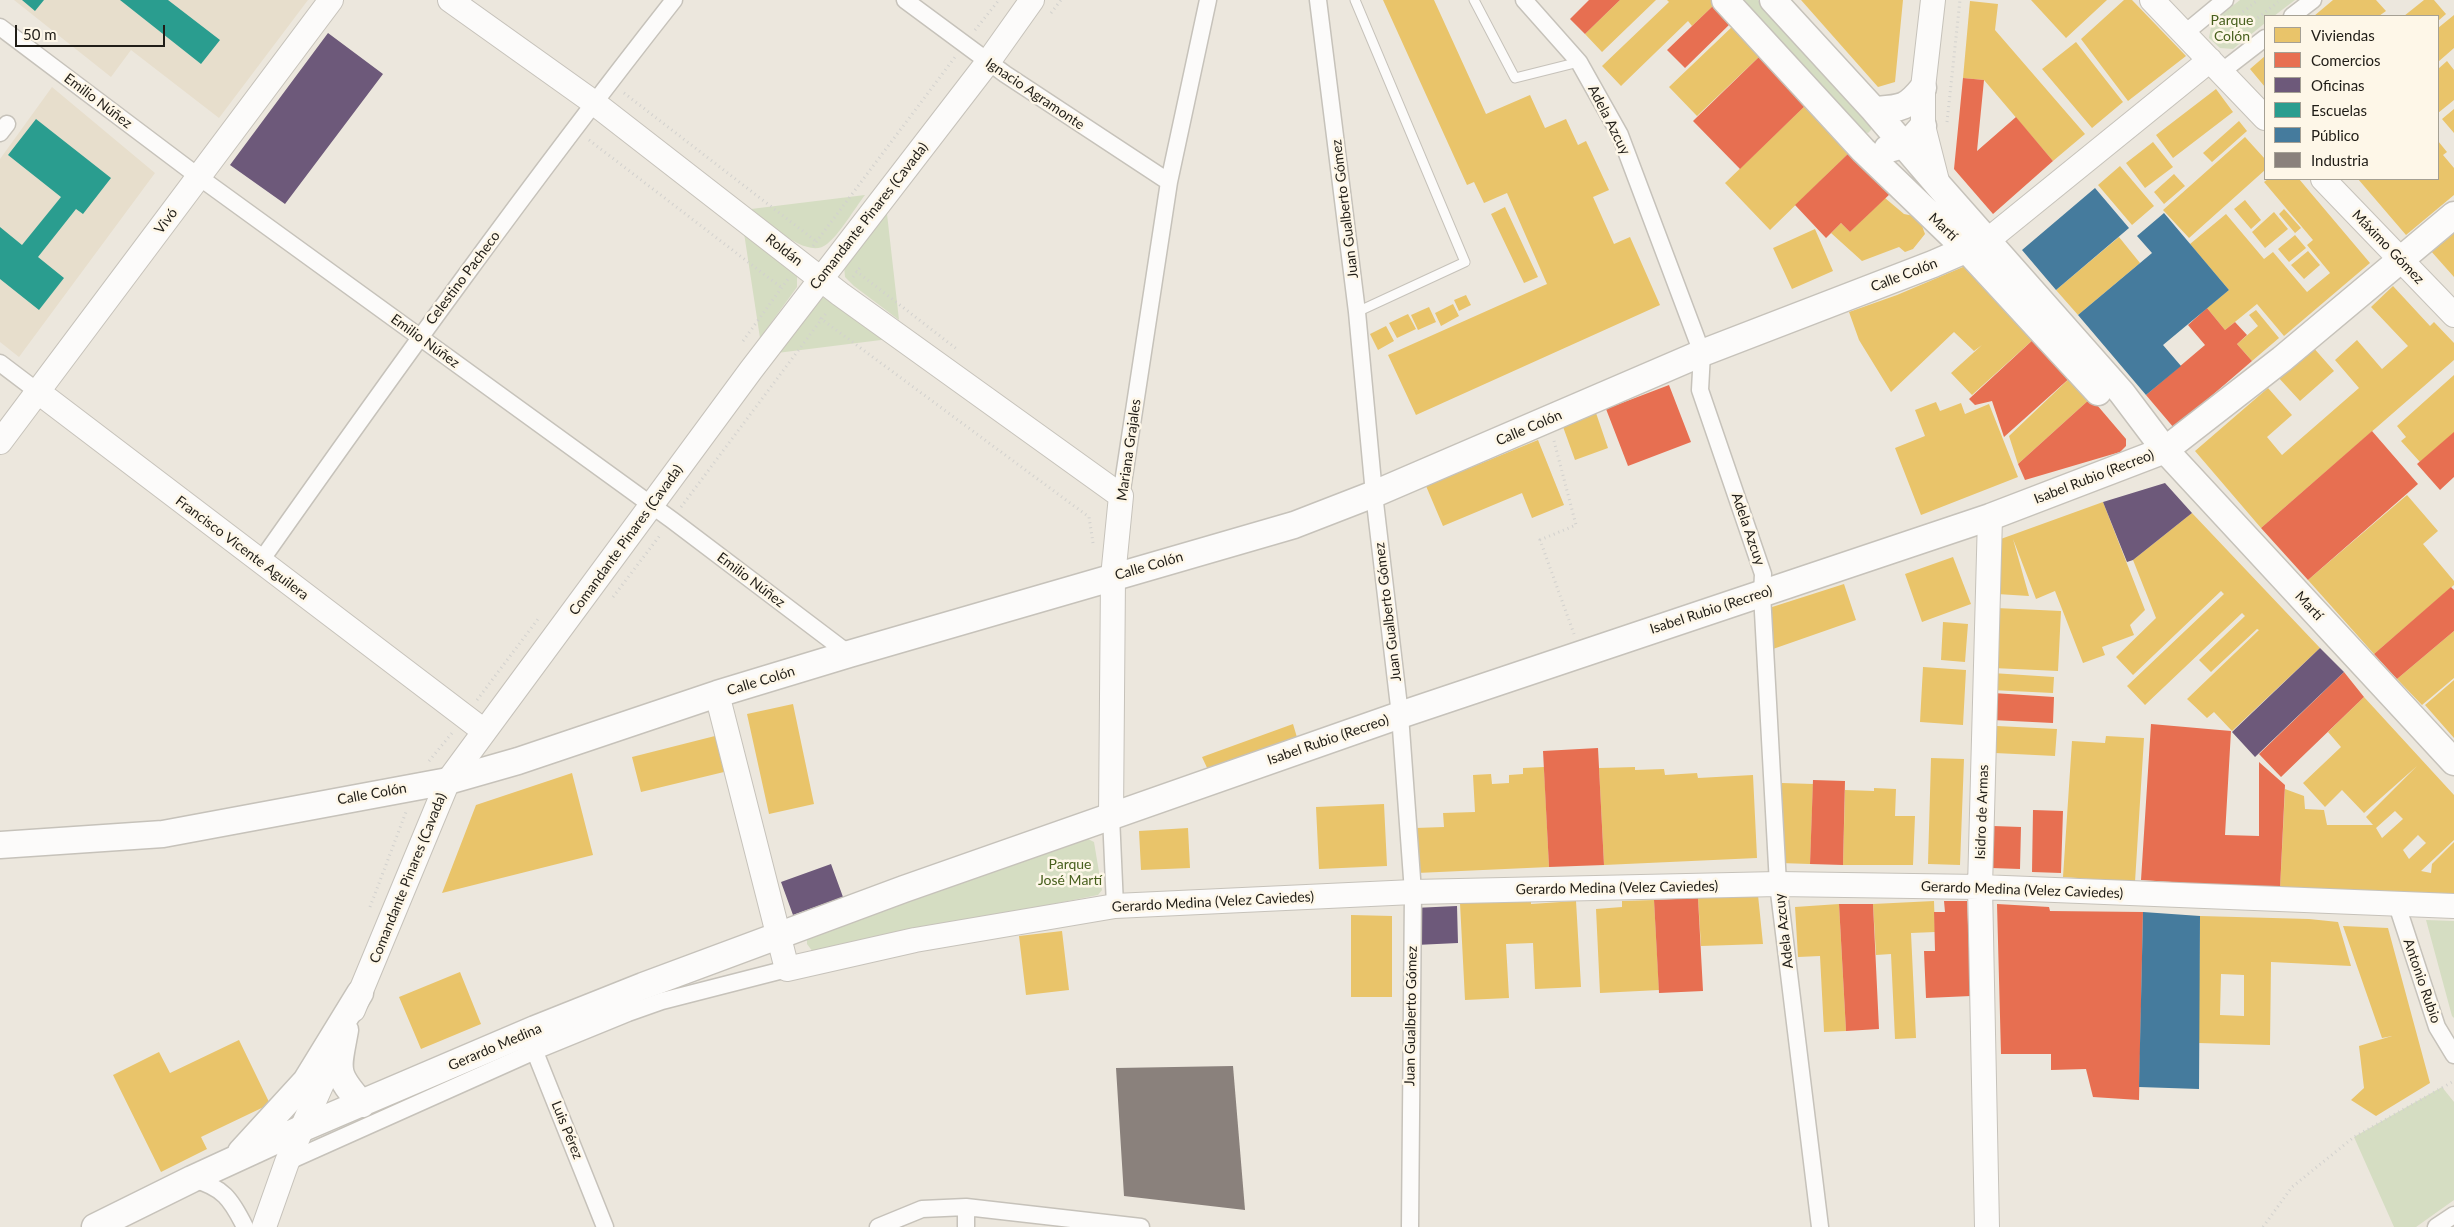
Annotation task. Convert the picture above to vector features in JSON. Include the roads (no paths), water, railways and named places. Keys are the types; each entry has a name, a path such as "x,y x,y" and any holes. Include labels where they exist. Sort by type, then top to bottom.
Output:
{"main road":[{"name":"Martí","path":"1725,0 1864,150 1943,227 1978,245"},
{"name":"Martí","path":"1773,0 1904,145 1938,186 1978,245 2122,393 2165,450 2454,762"},
{"path":"1874,110 1896,108 1910,104 1923,88"},
{"path":"1864,150 1904,145 1935,126"},
{"path":"1933,264 1942,240 1943,227 1938,186"},
{"name":"Isabel Rubio (Recreo)","path":"904,889 1400,715 1990,517 2165,450 2214,414 2454,215"},
{"name":"Calle Colón","path":"0,845 163,834 448,781 518,761 717,694 1294,525 1374,494 1702,354 1978,245"},
{"name":"Gerardo Medina","path":"95,1227 192,1179 303,1128 362,1104 531,1042 643,986 778,938 904,889"},
{"path":"234,1160 306,1082 360,993"},
{"path":"345,1030 338,1070 348,1088 362,1104"}],"street":[{"name":"Vivó","path":"0,442 331,0"},
{"name":"Roldán","path":"450,0 593,102 840,294 1122,496"},
{"name":"Celestino Pacheco","path":"260,562 419,337 593,102 674,0"},
{"name":"Ignacio Agramonte","path":"905,0 988,62 1169,182"},
{"name":"Mariana Grajales","path":"1114,906 1111,816 1113,577 1122,496 1169,182 1208,0"},
{"name":"Juan Gualberto Gómez","path":"1318,0 1357,312 1374,494 1400,715 1412,892 1410,1227"},
{"name":"Adela Azcuy","path":"1524,0 1579,62 1620,135 1702,354 1700,390 1763,574 1762,594 1778,884 1820,1227"},
{"path":"1933,0 1923,88 1935,126 1928,155 1938,186"},
{"path":"2152,0 2264,117"},
{"path":"2184,34 2226,0"},
{"path":"2293,15 2313,0"},
{"name":"Comandante Pinares (Cavada)","path":"264,1227 287,1162 345,1030 448,781 836,257 988,62 1041,7"},
{"name":"Emilio Núñez","path":"0,27 199,177 672,520 849,654"},
{"name":"Calle Colón","path":"1978,245 2216,66 2264,39"},
{"name":"Máximo Gómez","path":"2324,180 2454,315"},
{"name":"Francisco Vicente Aguilera","path":"0,363 484,731"},
{"name":"Isidro de Armas","path":"1987,1227 1980,887 1990,517"},
{"path":"717,694 787,969"},
{"name":"Gerardo Medina (Velez Caviedes)","path":"787,969 916,940 1114,906 1412,892 1778,884 1980,887 2454,906"},
{"name":"Antonio Rubio","path":"2397,905 2438,1027 2454,1055"},
{"name":"Gerardo Medina","path":"287,1162 531,1042 662,1001 787,969"},
{"name":"Luis Pérez","path":"531,1042 605,1227"},
{"path":"192,1179 208,1183 221,1190 233,1203 245,1227"},
{"path":"878,1227 922,1209 966,1207 1141,1227"},
{"path":"966,1207 966,1227"},
{"path":"2436,1227 2454,1215"}],"lane":[{"path":"1355,0 1464,262 1357,312"},
{"path":"1474,0 1515,78 1579,62"}],"park label":[{"name":"Parque Colón","path":"2232,28"},
{"name":"Parque José Martí","path":"1070,872"}]}
